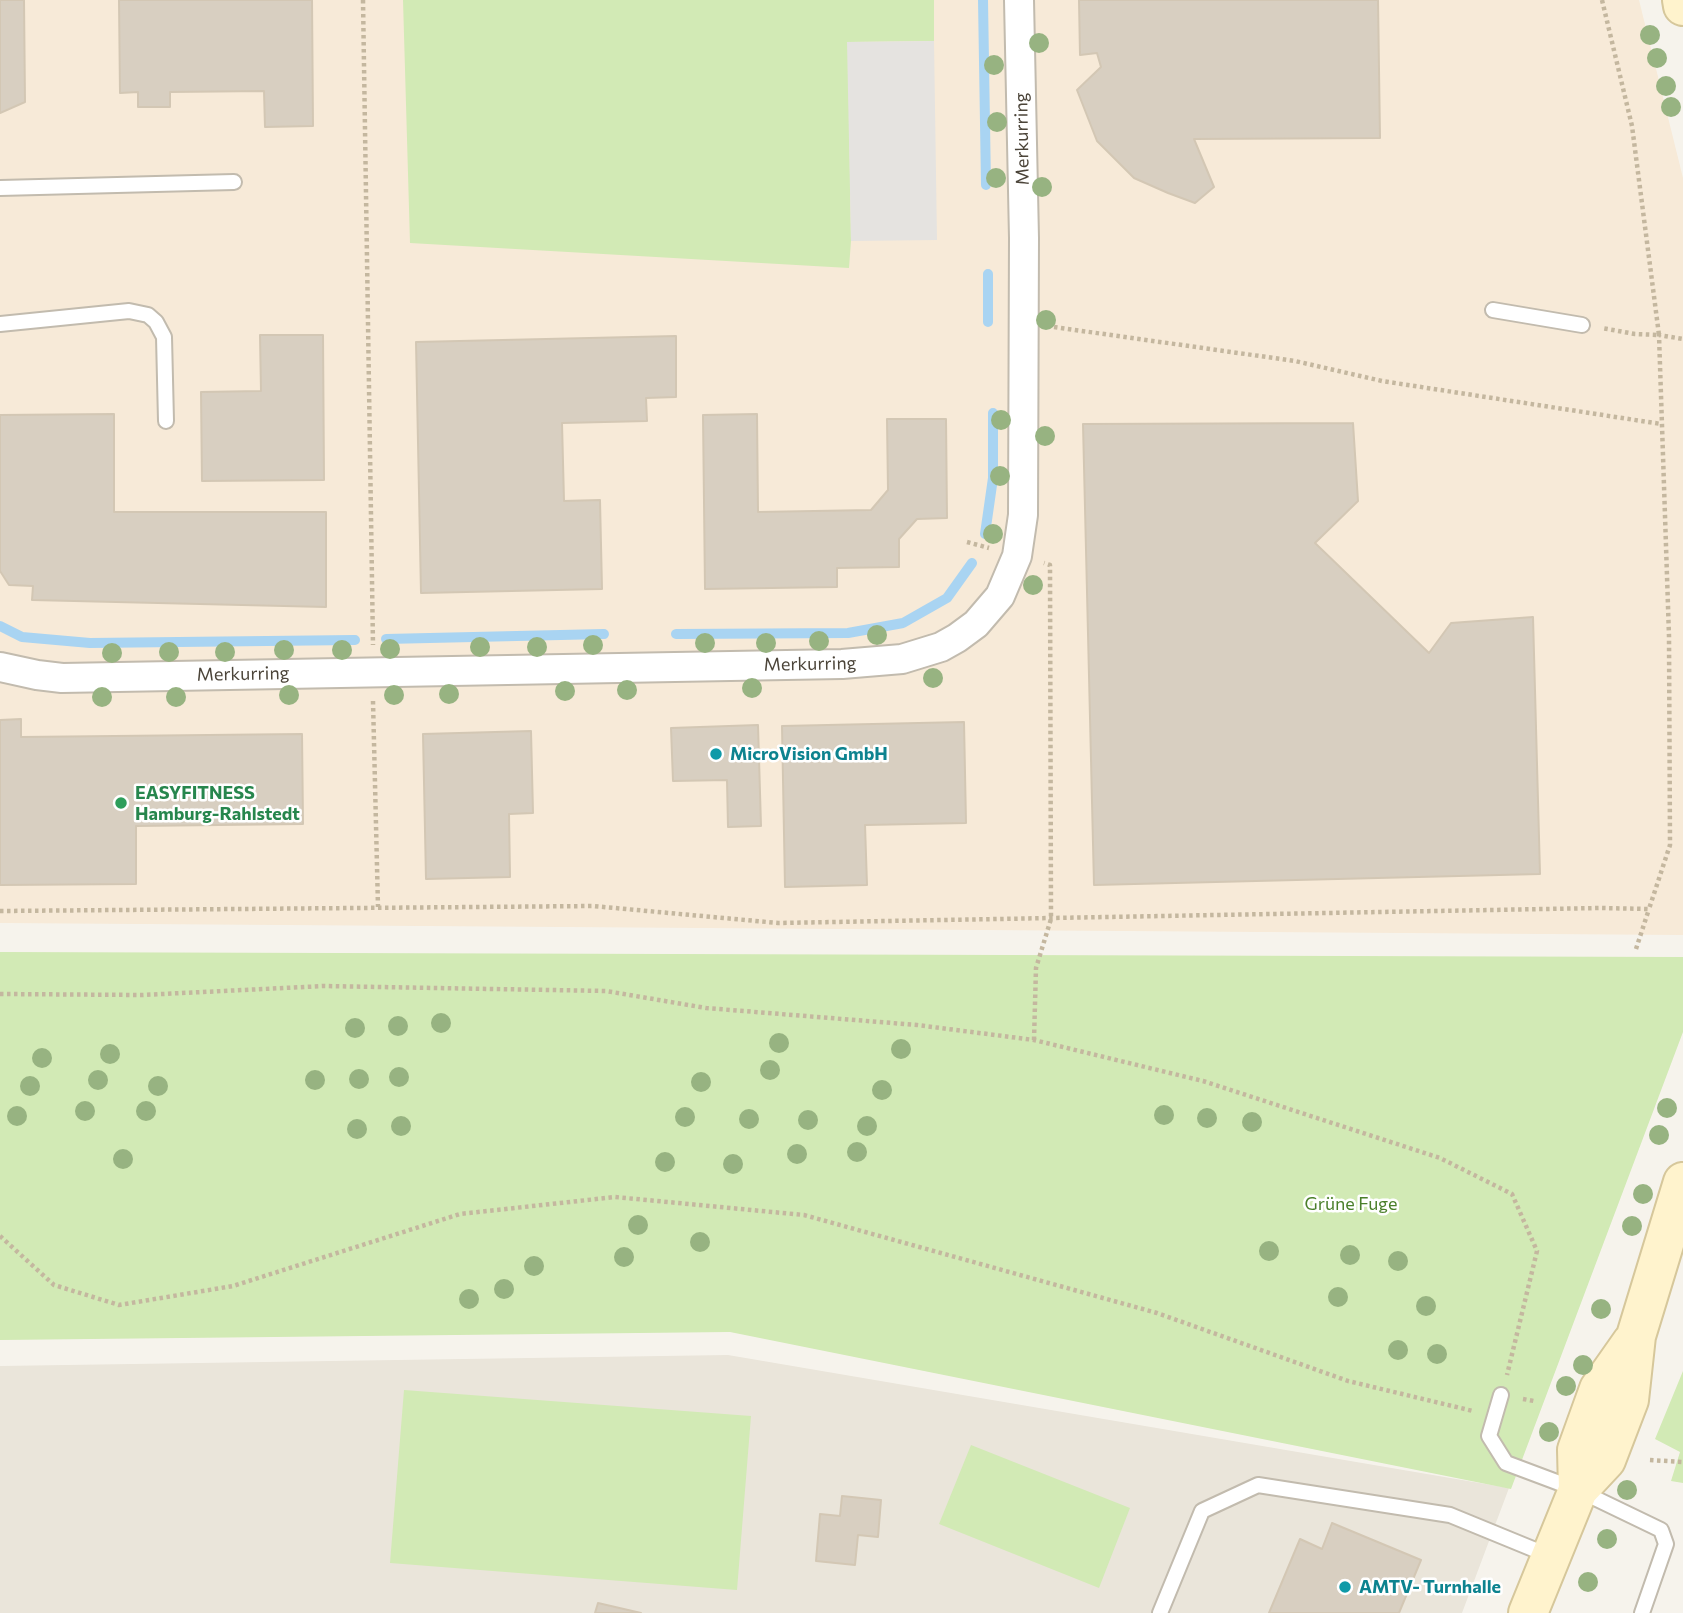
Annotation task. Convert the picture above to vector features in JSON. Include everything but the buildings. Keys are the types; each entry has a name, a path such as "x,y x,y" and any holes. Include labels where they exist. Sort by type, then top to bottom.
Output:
{"street":[{"name":"Merkurring","path":"0,667 62,678 842,664 902,659 941,647 957,638 982,618 1000,596 1017,556 1023,515 1024,238 1019,0"},
{"path":"1682,0 1683,6"},
{"path":"1528,1613 1578,1490 1577,1450 1599,1389 1636,1336 1683,1182"}],"lane":[{"path":"0,188 234,182"},
{"path":"1493,310 1582,324"},
{"path":"0,324 130,311 148,315 156,321 164,337 166,421"},
{"path":"1501,1395 1489,1436 1506,1463 1578,1490 1661,1530 1666,1544 1642,1613"},
{"path":"1160,1613 1202,1511 1258,1485 1450,1515 1551,1556"}],"path":[{"path":"363,0 373,653"},
{"path":"1602,0 1632,126 1659,335 1669,636 1670,845 1636,949"},
{"path":"1582,324 1635,334 1683,339"},
{"path":"1053,327 1295,361 1382,381 1661,424"},
{"path":"967,542 993,550"},
{"path":"1034,1040 1036,968 1051,919 1051,565 1037,561"},
{"path":"374,691 378,906"},
{"path":"0,911 593,906 778,923 1649,909"},
{"path":"0,994 142,995 324,986 606,991 706,1008 917,1025 1034,1040 1203,1081 1440,1158 1512,1194 1537,1251 1516,1344 1501,1395 1478,1412 1348,1381 1157,1313 804,1215 615,1197 460,1214 233,1286 119,1305 54,1286 0,1236"},
{"path":"1650,1460 1683,1462"}],"shaded area":[{"path":"0,0 1639,0 1683,178 1683,935 0,923"},
{"path":"934,41 937,240 851,241 847,42"},
{"path":"728,1355 1509,1488 1462,1613 0,1613 0,1366"}],"green space":[{"path":"403,0 934,0 934,41 848,42 851,241 849,268 410,243"},
{"name":"Grüne Fuge","path":"0,952 1683,957 1683,1032 1511,1489 730,1332 0,1340"},
{"path":"1683,1371 1683,1483 1671,1481 1680,1452 1655,1439"},
{"path":"404,1390 751,1416 737,1590 390,1563"},
{"path":"971,1445 1130,1508 1099,1588 939,1524"}],"waterway":[{"path":"983,0 986,185"},
{"path":"988,274 988,322"},
{"path":"985,534 993,478 993,413"},
{"path":"676,634 848,633 903,623 947,598 972,563"},
{"path":"0,626 22,637 90,643 355,640"},
{"path":"386,639 604,634"}],"place":[{"name":"MicroVision GmbH","path":"716,754"},
{"name":"EASYFITNESS Hamburg-Rahlstedt","path":"121,803"},
{"name":"AMTV- Turnhalle","path":"1345,1587"}]}
